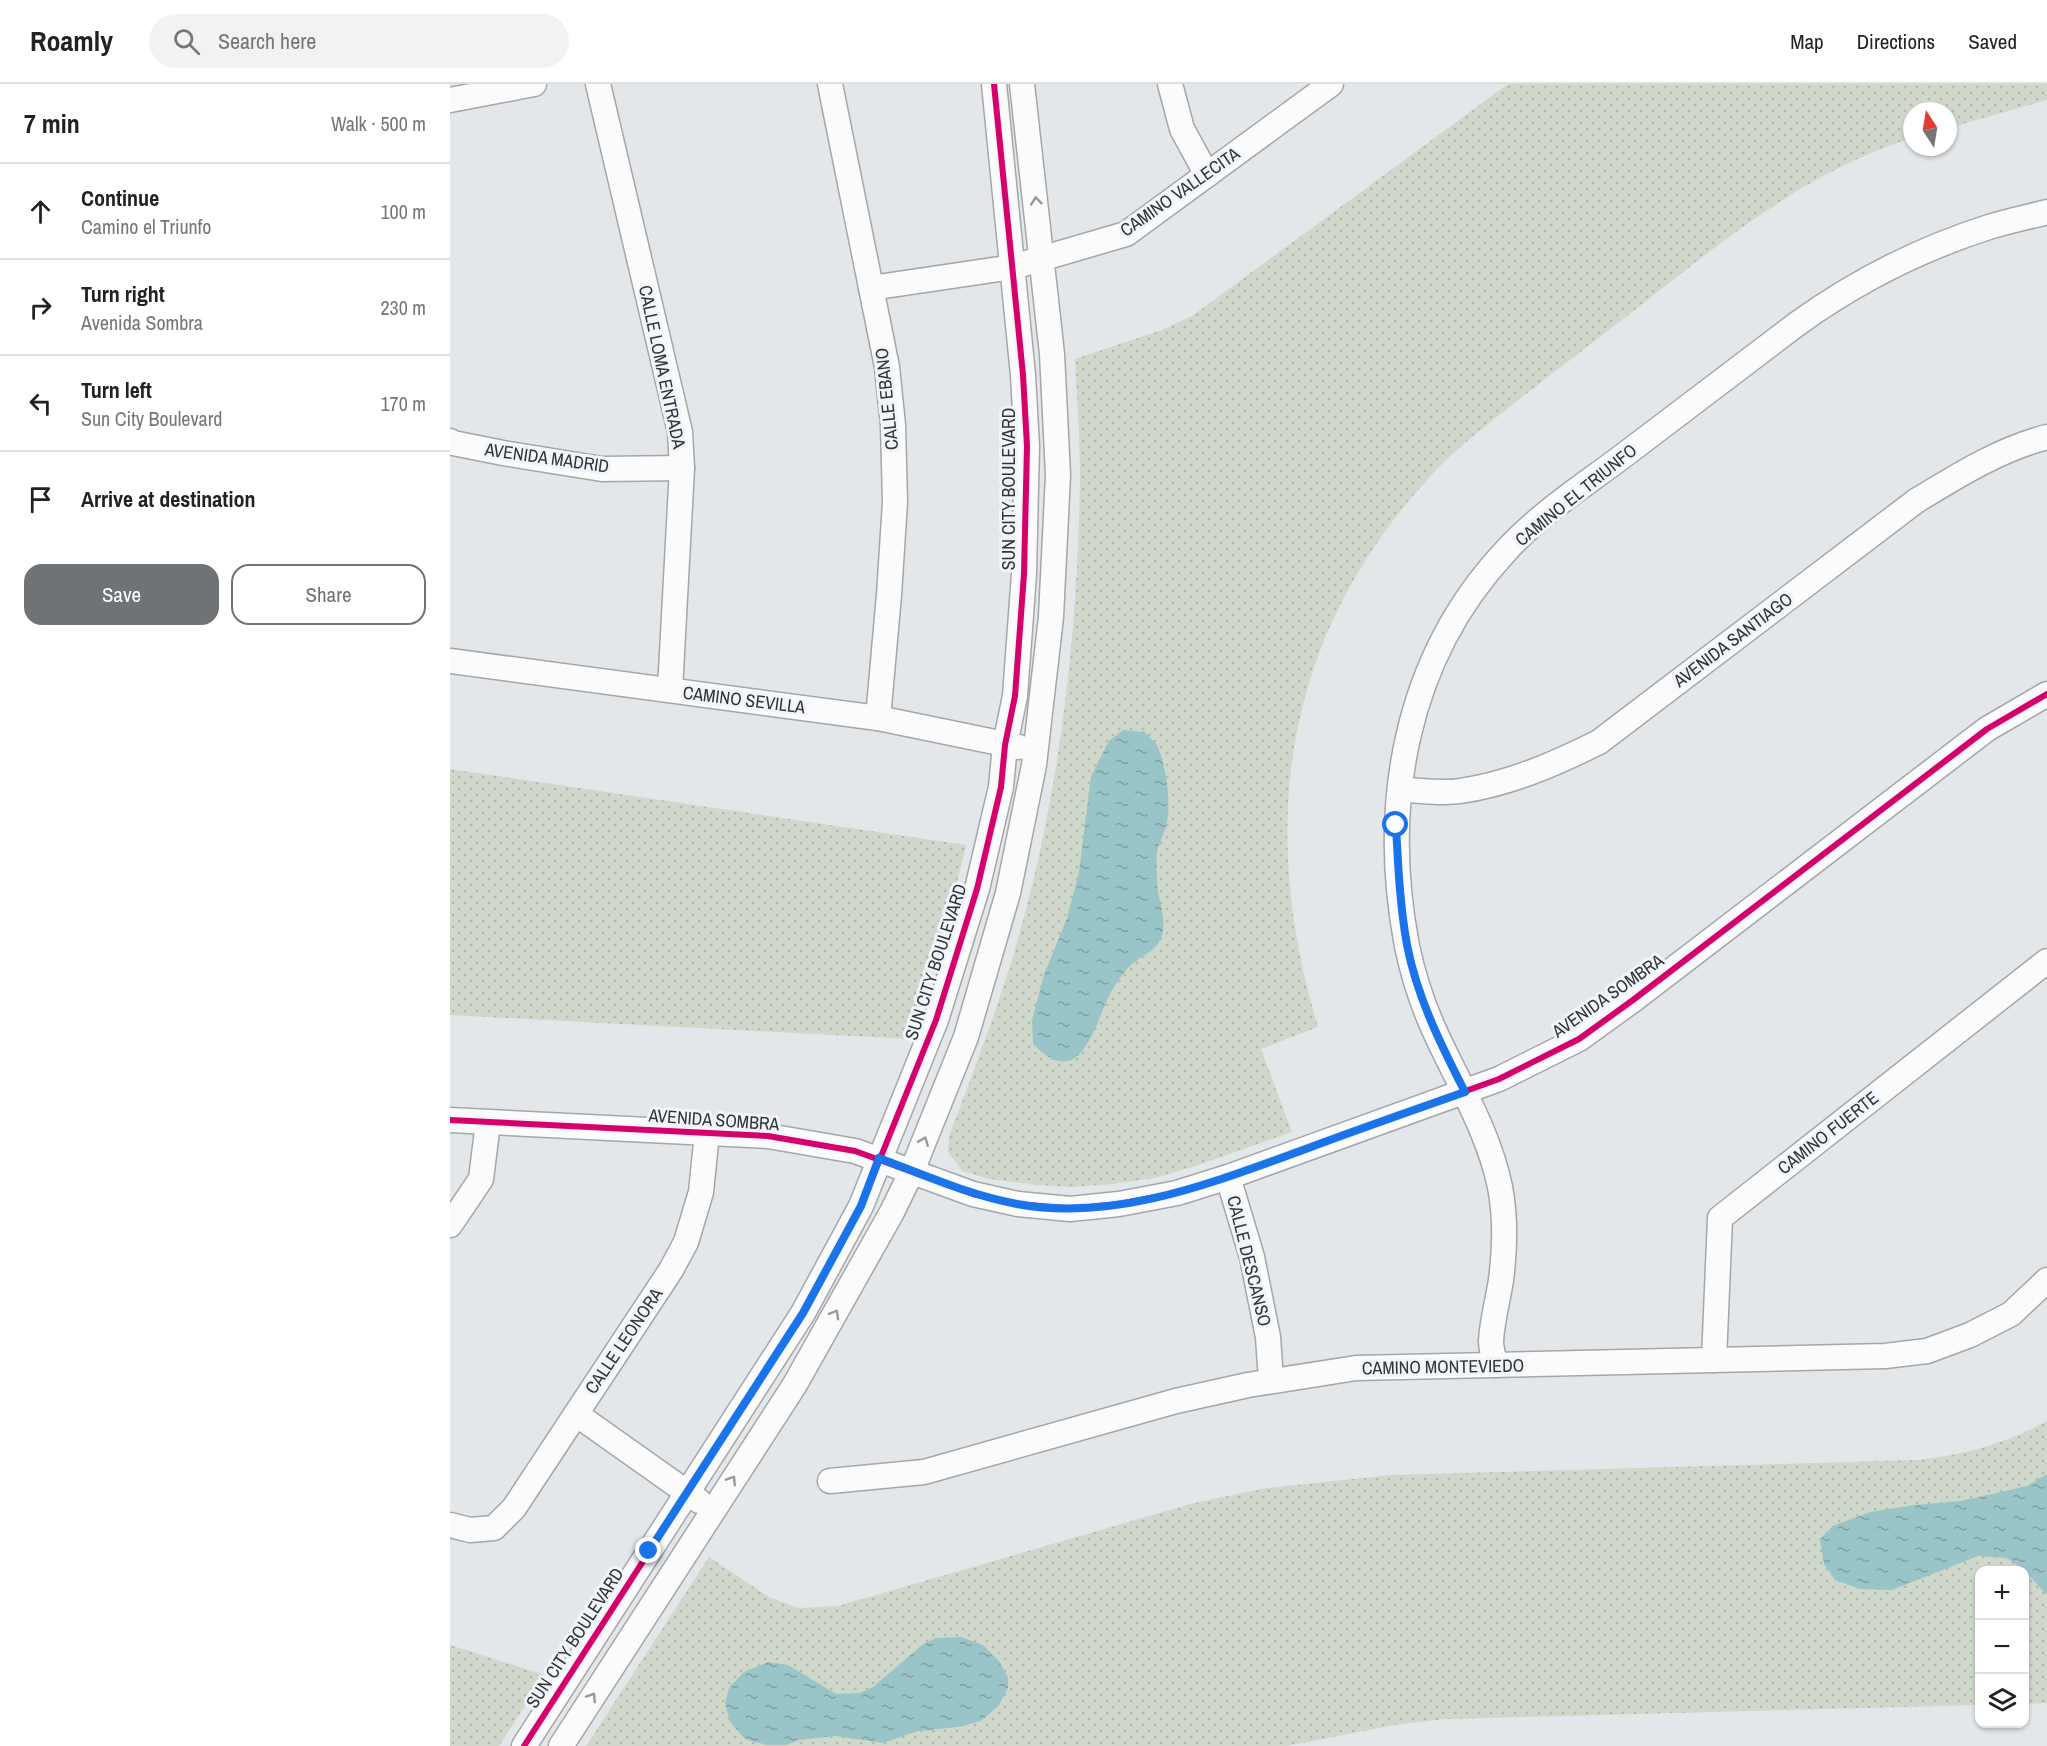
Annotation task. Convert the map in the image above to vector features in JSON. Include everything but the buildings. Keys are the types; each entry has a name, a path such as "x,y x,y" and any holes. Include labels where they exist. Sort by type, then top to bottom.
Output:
{"street":[{"path":"450,100 534,84"},
{"name":"CALLE LOMA ENTRADA","path":"598,84 680,432 682,468 670,690"},
{"name":"CALLE EBANO","path":"830,84 888,378 893,425 894,491 889,595 878,718"},
{"name":"SUN CITY BOULEVARD","path":"524,1746 803,1313 861,1206 936,1020 977,889 1001,787 1005,745 1015,696 1024,574 1027,446 1010,229 1000,161 994,84"},
{"path":"561,1746 794,1386 892,1212 912,1171 966,1037 1008,892 1036,750 1051,617 1058,475 1053,354 1022,84"},
{"path":"1170,84 1182,129 1207,175"},
{"name":"CAMINO VALLECITA","path":"871,288 1013,267 1126,234 1331,84"},
{"name":"CAMINO EL TRIUNFO","path":"1495,1365 1491,1341 1501,1281 1504,1243 1504,1210 1499,1183 1490,1153 1465,1092 1435,1031 1418,987 1407,946 1398,870 1396,825 1403,758 1414,714 1434,657 1464,604 1504,552 1553,509 1832,299 1880,272 1934,247 1990,226 2047,212"},
{"name":"AVENIDA SANTIAGO","path":"1400,790 1458,792 1494,784 1550,766 1599,742 1916,501 2021,444 2047,437"},
{"name":"AVENIDA MADRID","path":"450,441 503,453 602,469 682,468"},
{"name":"CAMINO SEVILLA","path":"450,661 878,718 1036,750"},
{"name":"AVENIDA SOMBRA","path":"450,1120 768,1136 797,1140 855,1151 973,1194 1018,1204 1070,1209 1119,1204 1177,1193 1228,1177 1499,1079 1579,1039 1987,729 2047,694"},
{"name":"CAMINO FUERTE","path":"1714,1360 1720,1218 2047,961"},
{"path":"450,1225 481,1179 488,1123"},
{"name":"CALLE LEONORA","path":"450,1525 470,1530 494,1528 514,1508 671,1270 686,1242 701,1192 707,1133"},
{"name":"CALLE DESCANSO","path":"1228,1177 1252,1257 1268,1337 1271,1381"},
{"name":"CAMINO MONTEVIEDO","path":"830,1481 924,1472 1176,1401 1271,1381 1356,1368 1885,1356 1927,1351 1970,1335 2012,1314 2047,1280"},
{"path":"576,1413 712,1511"}],"green space":[{"path":"1508,84 2047,84 2047,100 1957,125 1957,102 1903,102 1903,141 1835,170 1764,212 1730,236 1469,440 1441,465 1389,527 1348,591 1317,658 1298,728 1288,800 1289,874 1299,949 1318,1027 1261,1049 1292,1132 1193,1167 1154,1178 1072,1187 989,1179 962,1171 948,1152 949,1136 1013,956 1043,839 1054,779 1070,659 1075,598 1080,462 1075,359 1162,330 1192,316"},
{"path":"450,769 966,845 940,943 909,1039 450,1015"},
{"path":"2047,1421 2047,1703 2029,1704 2029,1566 1975,1566 1975,1705 1446,1719 1394,1725 1287,1746 586,1746 709,1557 769,1597 798,1608 838,1606 1194,1503 1267,1488 1391,1475 1917,1460 1984,1447"},
{"path":"450,1645 545,1675 499,1746 450,1746"}],"water":[{"path":"1123,730 1144,732 1153,740 1160,753 1165,772 1168,814 1157,860 1157,887 1163,914 1162,935 1157,945 1134,962 1116,984 1087,1044 1077,1056 1066,1061 1051,1058 1033,1044 1032,1020 1044,975 1067,918 1079,872 1091,776 1109,741"},
{"path":"2047,1474 2047,1595 2029,1575 2029,1566 2018,1566 2007,1558 1978,1556 1892,1590 1860,1589 1835,1580 1824,1564 1820,1539 1833,1526 1870,1512 1961,1501 2027,1486"},
{"path":"961,1637 983,1645 999,1661 1008,1677 1008,1688 999,1705 981,1721 958,1727 918,1731 883,1743 836,1736 799,1740 786,1745 767,1745 745,1739 730,1722 725,1703 729,1688 744,1672 768,1662 788,1665 836,1694 860,1693 873,1687 922,1645 936,1638"}],"cycle path":[{"path":"524,1746 803,1313 861,1206 936,1020 977,889 1001,787 1005,745 1015,696 1024,574 1027,446 1023,375 994,84"},
{"path":"450,1120 768,1136 855,1151 973,1194 1018,1204 1070,1209 1119,1204 1177,1193 1228,1177 1499,1079 1579,1039 1987,729 2047,694"}],"route":[{"path":"649,1551 803,1313 861,1206 879,1158 973,1194 1018,1204 1070,1209 1119,1204 1177,1193 1228,1177 1465,1092 1435,1031 1418,987 1407,946 1399,880 1396,825"}]}
